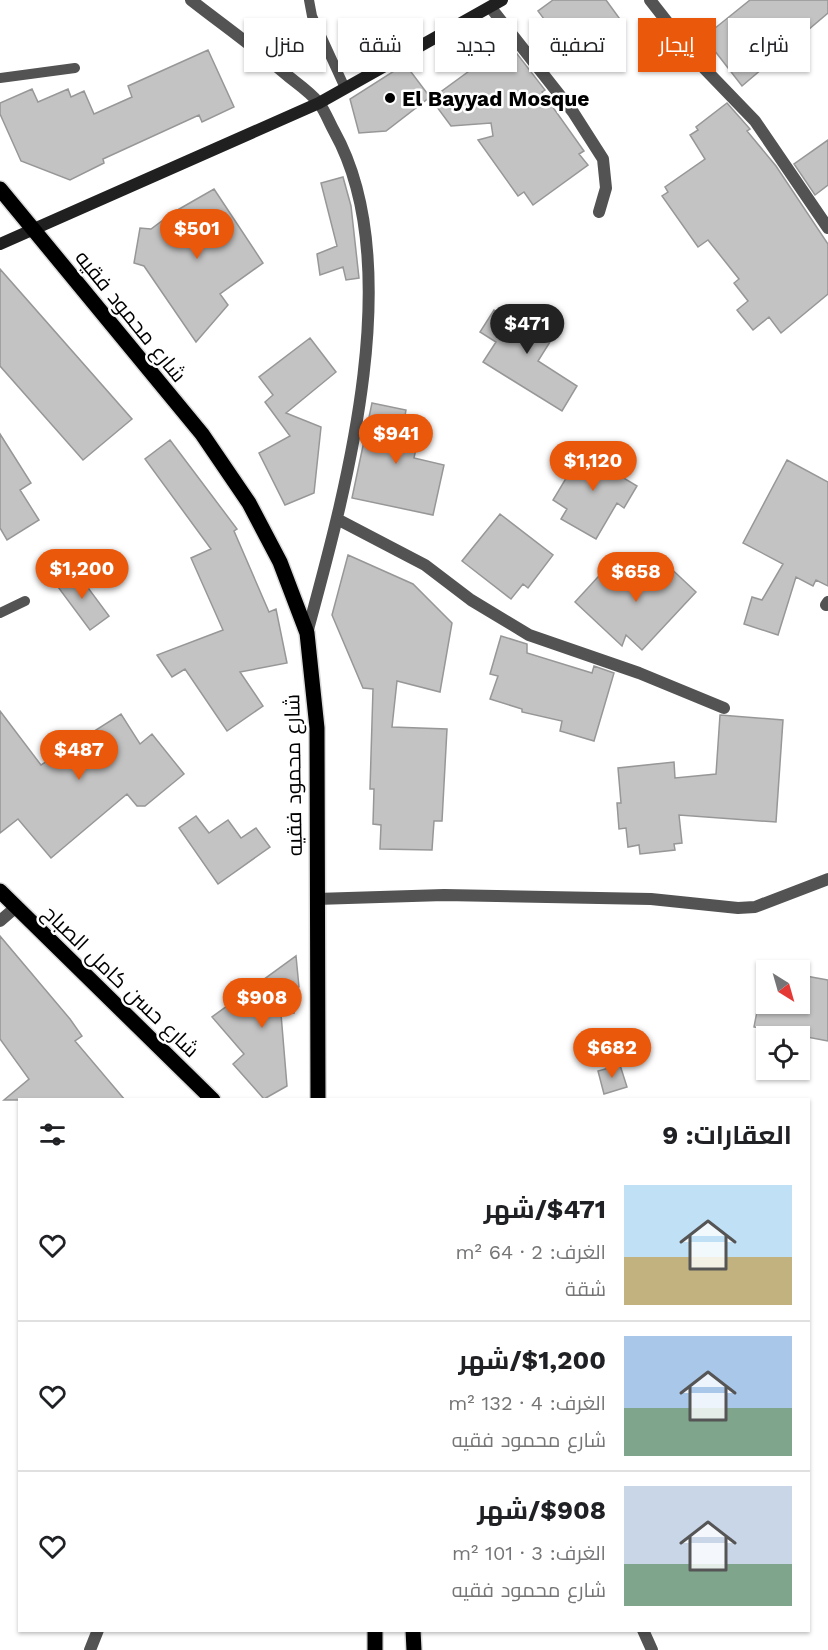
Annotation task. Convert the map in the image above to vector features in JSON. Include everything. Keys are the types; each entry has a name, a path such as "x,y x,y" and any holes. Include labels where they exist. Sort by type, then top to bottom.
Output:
{"main road":[{"name":"شارع محمود فقيه","path":"0,189 202,434 249,503 280,562 307,633 317,728 318,1098"},
{"name":"شارع حسن كامل الصباح","path":"0,891 211,1098"},
{"path":"375,1632 375,1650"},
{"path":"413,1632 414,1650"}],"street":[{"path":"191,0 283,71 319,103 343,147 355,178 368,262 367,345 337,519 307,633"},
{"path":"0,244 319,103 502,0"},
{"path":"650,0 701,65 755,121 828,228"},
{"path":"491,8 573,112 603,159 606,188 599,212"},
{"path":"337,519 425,565 479,605 529,635 639,673 724,708"},
{"path":"316,899 476,896 651,899 738,908 755,907 828,879"},
{"path":"0,921 15,908"},
{"path":"90,1650 97,1632"},
{"path":"644,1632 652,1650"}],"lane":[{"path":"309,0 312,16 345,88"},
{"path":"0,78 75,68"},
{"path":"0,613 25,601"}],"building":[{"path":"553,0 606,0 619,18 543,18 538,11"},
{"path":"750,0 828,0 828,13 810,28 810,18 728,18 728,68 716,52 716,27"},
{"path":"208,50 234,107 202,122 199,115 103,159 104,163 70,180 21,161 0,114 0,103 32,89 38,102 68,89 71,97 84,91 94,114 132,97 128,86"},
{"path":"517,54 545,90 542,92 584,151 579,154 588,165 533,205 524,192 518,196 478,140 493,136 491,123 451,126 431,99 468,72 517,72"},
{"name":"El Bayyad Mosque","path":"392,72 411,72 430,97 386,131 359,133 350,99"},
{"path":"731,72 758,72 742,86"},
{"path":"727,103 750,129 747,131 776,166 828,244 828,294 781,333 769,317 753,330 737,310 748,301 734,283 739,279 708,240 698,247 662,196 668,192 665,187 705,159 690,135 698,130 696,127"},
{"path":"828,140 828,185 815,195 794,164"},
{"path":"343,177 351,206 359,278 346,280 343,267 320,275 317,254 337,246 321,183"},
{"path":"214,189 263,263 220,294 228,305 196,342 144,266 134,263 140,228 151,229 174,212"},
{"path":"0,269 132,419 83,460 0,366"},
{"path":"526,305 560,326 538,361 577,386 562,411 483,362 496,342 480,332 494,310 515,323"},
{"path":"310,338 336,372 286,413 321,427 314,493 285,505 259,453 290,436 265,402 273,395 259,377"},
{"path":"372,403 406,410 404,421 421,425 414,458 444,465 433,515 352,498"},
{"path":"0,434 31,483 20,490 39,520 7,540 0,528"},
{"path":"170,440 237,529 234,531 269,612 276,609 287,663 240,672 263,706 227,731 185,669 172,677 157,655 223,630 191,558 211,549 145,459"},
{"path":"586,445 617,464 612,471 637,486 624,508 617,503 596,539 561,519 567,509 553,500"},
{"path":"787,460 828,482 828,586 816,580 813,586 796,577 778,635 744,624 752,597 762,600 783,564 743,543"},
{"path":"500,514 553,555 528,588 523,584 511,599 462,561"},
{"path":"348,555 413,584 452,623 440,692 397,681 392,727 447,729 442,821 434,821 432,850 380,849 381,825 373,824 374,789 370,789 373,689 363,688 332,615"},
{"path":"649,562 657,569 664,562 696,592 642,650 626,635 622,646 575,602 608,566 628,585"},
{"path":"74,569 109,616 90,630 55,583"},
{"path":"501,636 527,644 527,653 592,673 594,666 614,673 594,741 560,731 562,721 522,712 522,709 490,699 498,676 490,674"},
{"path":"0,711 41,765 121,714 140,744 152,734 184,774 145,806 137,806 127,794 51,858 18,819 0,833"},
{"path":"720,715 783,720 776,822 679,815 682,843 674,844 675,850 640,854 639,845 628,847 626,828 619,829 617,803 621,803 618,768 674,762 675,778 716,774"},
{"path":"196,816 209,833 228,820 241,838 256,828 270,847 218,884 179,828"},
{"path":"0,936 70,1019 82,1036 75,1041 123,1098 4,1100 29,1079 0,1039"},
{"path":"296,956 299,987 293,989 294,1013 281,1014 287,1086 263,1098 233,1064 244,1054 212,1017"},
{"path":"810,977 828,980 828,1041 810,1038 810,1026 754,1027 756,1014 810,1014"},
{"path":"620,1065 627,1087 604,1094 598,1071"}],"place":[{"name":"El Bayyad Mosque","path":"390,98"}]}
